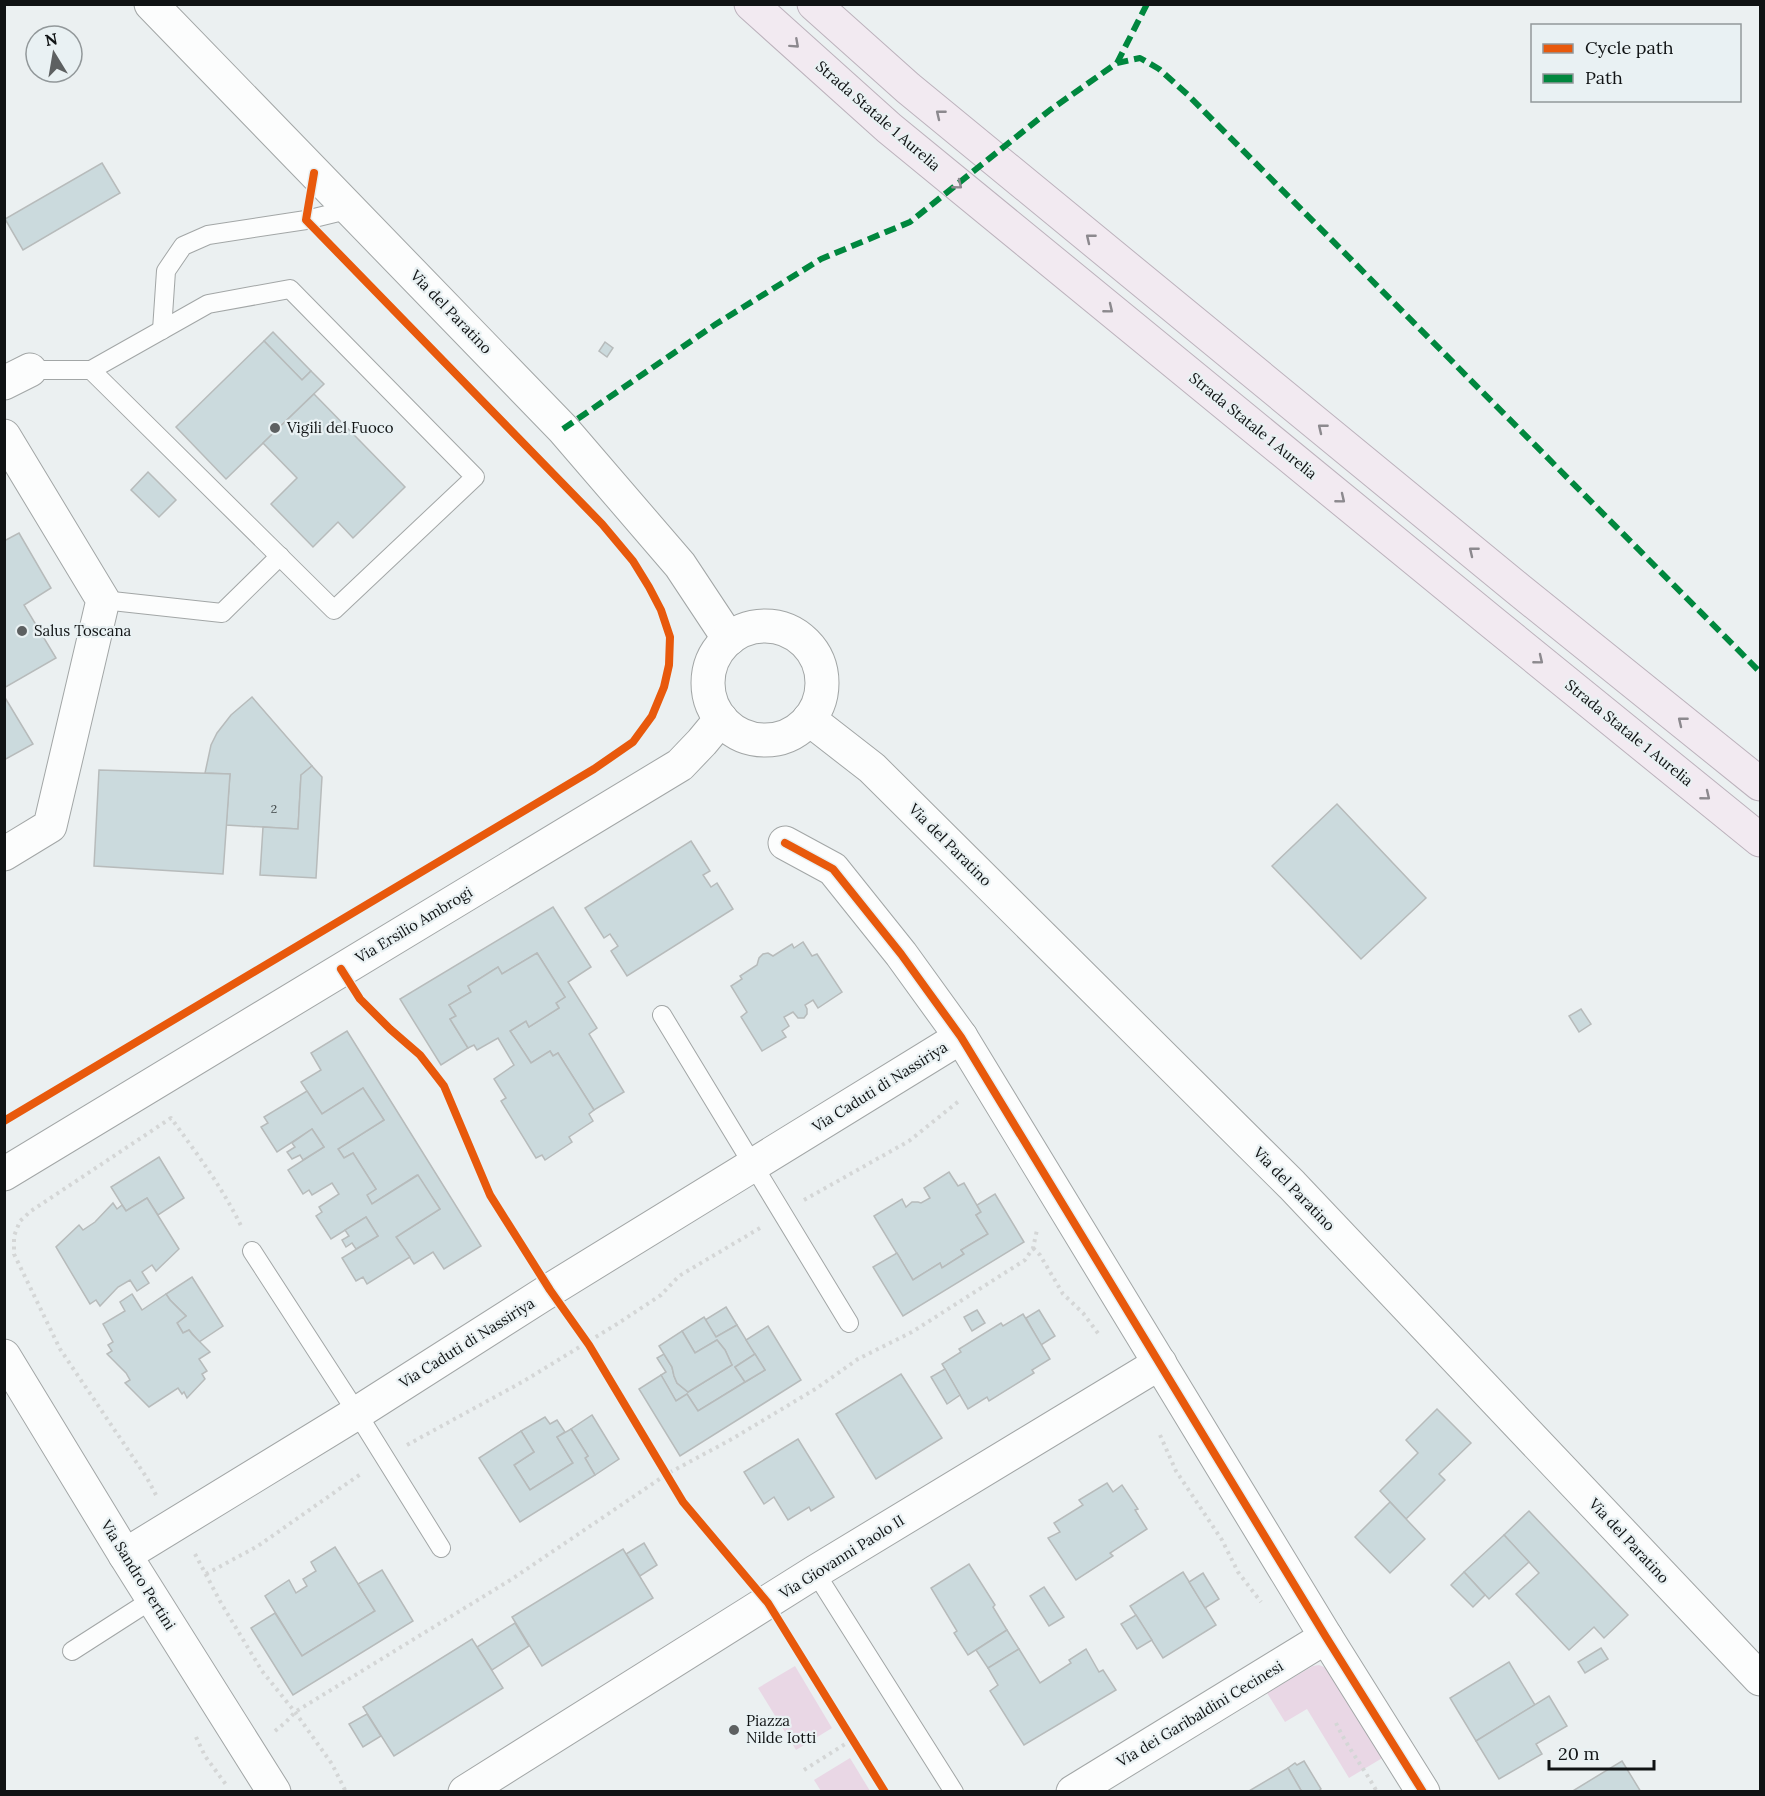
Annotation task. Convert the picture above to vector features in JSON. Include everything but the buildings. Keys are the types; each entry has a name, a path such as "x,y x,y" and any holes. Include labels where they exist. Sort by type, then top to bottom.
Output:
{"highway":[{"name":"Strada Statale 1 Aurelia","path":"752,4 898,135 1502,631 1761,840"},
{"path":"814,4 917,96 1518,589 1761,784"}],"street":[{"name":"Via del Paratino","path":"151,4 563,429 680,565 729,639"},
{"path":"4,436 103,600 50,826 4,854"},
{"path":"754,627 781,628 794,634 805,643 816,660 822,680 816,707 809,719 789,734 765,740 753,739 730,728 713,707 709,693 708,678 711,663 719,650 729,639 754,627"},
{"name":"Via Ersilio Ambrogi","path":"4,1174 680,765 721,719"},
{"name":"Via del Paratino","path":"809,719 872,768 1292,1185 1761,1679"},
{"path":"785,843 833,869 901,954 961,1037 1326,1637 1423,1791"},
{"name":"Via Caduti di Nassiriya","path":"125,1555 961,1037"},
{"name":"Via Sandro Pertini","path":"4,1356 125,1555 274,1791"},
{"name":"Via Giovanni Paolo II","path":"465,1791 815,1572 1160,1363"},
{"name":"Via dei Garibaldini Cecinesi","path":"1073,1791 1326,1637"}],"lane":[{"path":"162,330 166,271 183,246 208,235 306,220 351,209"},
{"path":"17,377 91,370 208,304 290,290 475,477 334,610 91,370"},
{"path":"103,600 222,613 280,556"},
{"path":"662,1015 849,1323"},
{"path":"252,1251 441,1548"},
{"path":"815,1572 954,1791"},
{"path":"72,1651 153,1599"}],"path":[{"path":"341,969 360,999 420,1055 444,1086 490,1195 550,1290 586,1341 683,1502 768,1603 885,1791"},
{"path":"206,1574 258,1546 347,1482 385,1458 524,1381 661,1296 680,1276 783,1215 795,1205 909,1141 960,1101"},
{"path":"252,1251 231,1206 208,1169 171,1118 31,1211 20,1221 14,1236 14,1254 60,1349 147,1478 173,1525 196,1556 262,1671 296,1712 332,1764 346,1791"},
{"path":"248,1751 296,1712 512,1579 667,1474 816,1388 858,1359 912,1332 1025,1260 1033,1248 1038,1225 1064,1209"},
{"path":"1033,1248 1040,1255 1063,1294 1083,1313 1100,1336 1128,1382"},
{"path":"1159,1434 1176,1472 1222,1540 1238,1572 1267,1608"},
{"path":"1335,1720 1349,1748 1377,1791"},
{"path":"804,1770 853,1738"}],"shaded area":[{"path":"1319,1665 1331,1670 1384,1757 1349,1778 1307,1709 1285,1722 1267,1693 1313,1666"},
{"path":"795,1666 832,1728 796,1750 758,1688"},
{"path":"850,1758 870,1791 821,1791 814,1780"}],"marked path":[{"path":"1117,63 1147,4"},
{"path":"563,429 716,324 821,259 910,222 1050,110 1117,63 1140,58 1159,69 1188,95 1760,672"}],"cycle path":[{"path":"4,1121 594,769 633,742 652,716 664,687 669,665 670,637 661,610 633,561 602,524 306,220 314,173"},
{"path":"785,843 833,869 901,954 961,1037 1326,1637 1423,1792"},
{"path":"341,969 360,999 420,1055 444,1086 490,1195 550,1290 589,1345 683,1502 768,1603 885,1792"}],"place":[{"name":"Vigili del Fuoco","path":"275,428"},
{"name":"Salus Toscana","path":"22,631"},
{"name":"Piazza Nilde Iotti","path":"734,1730"}]}
